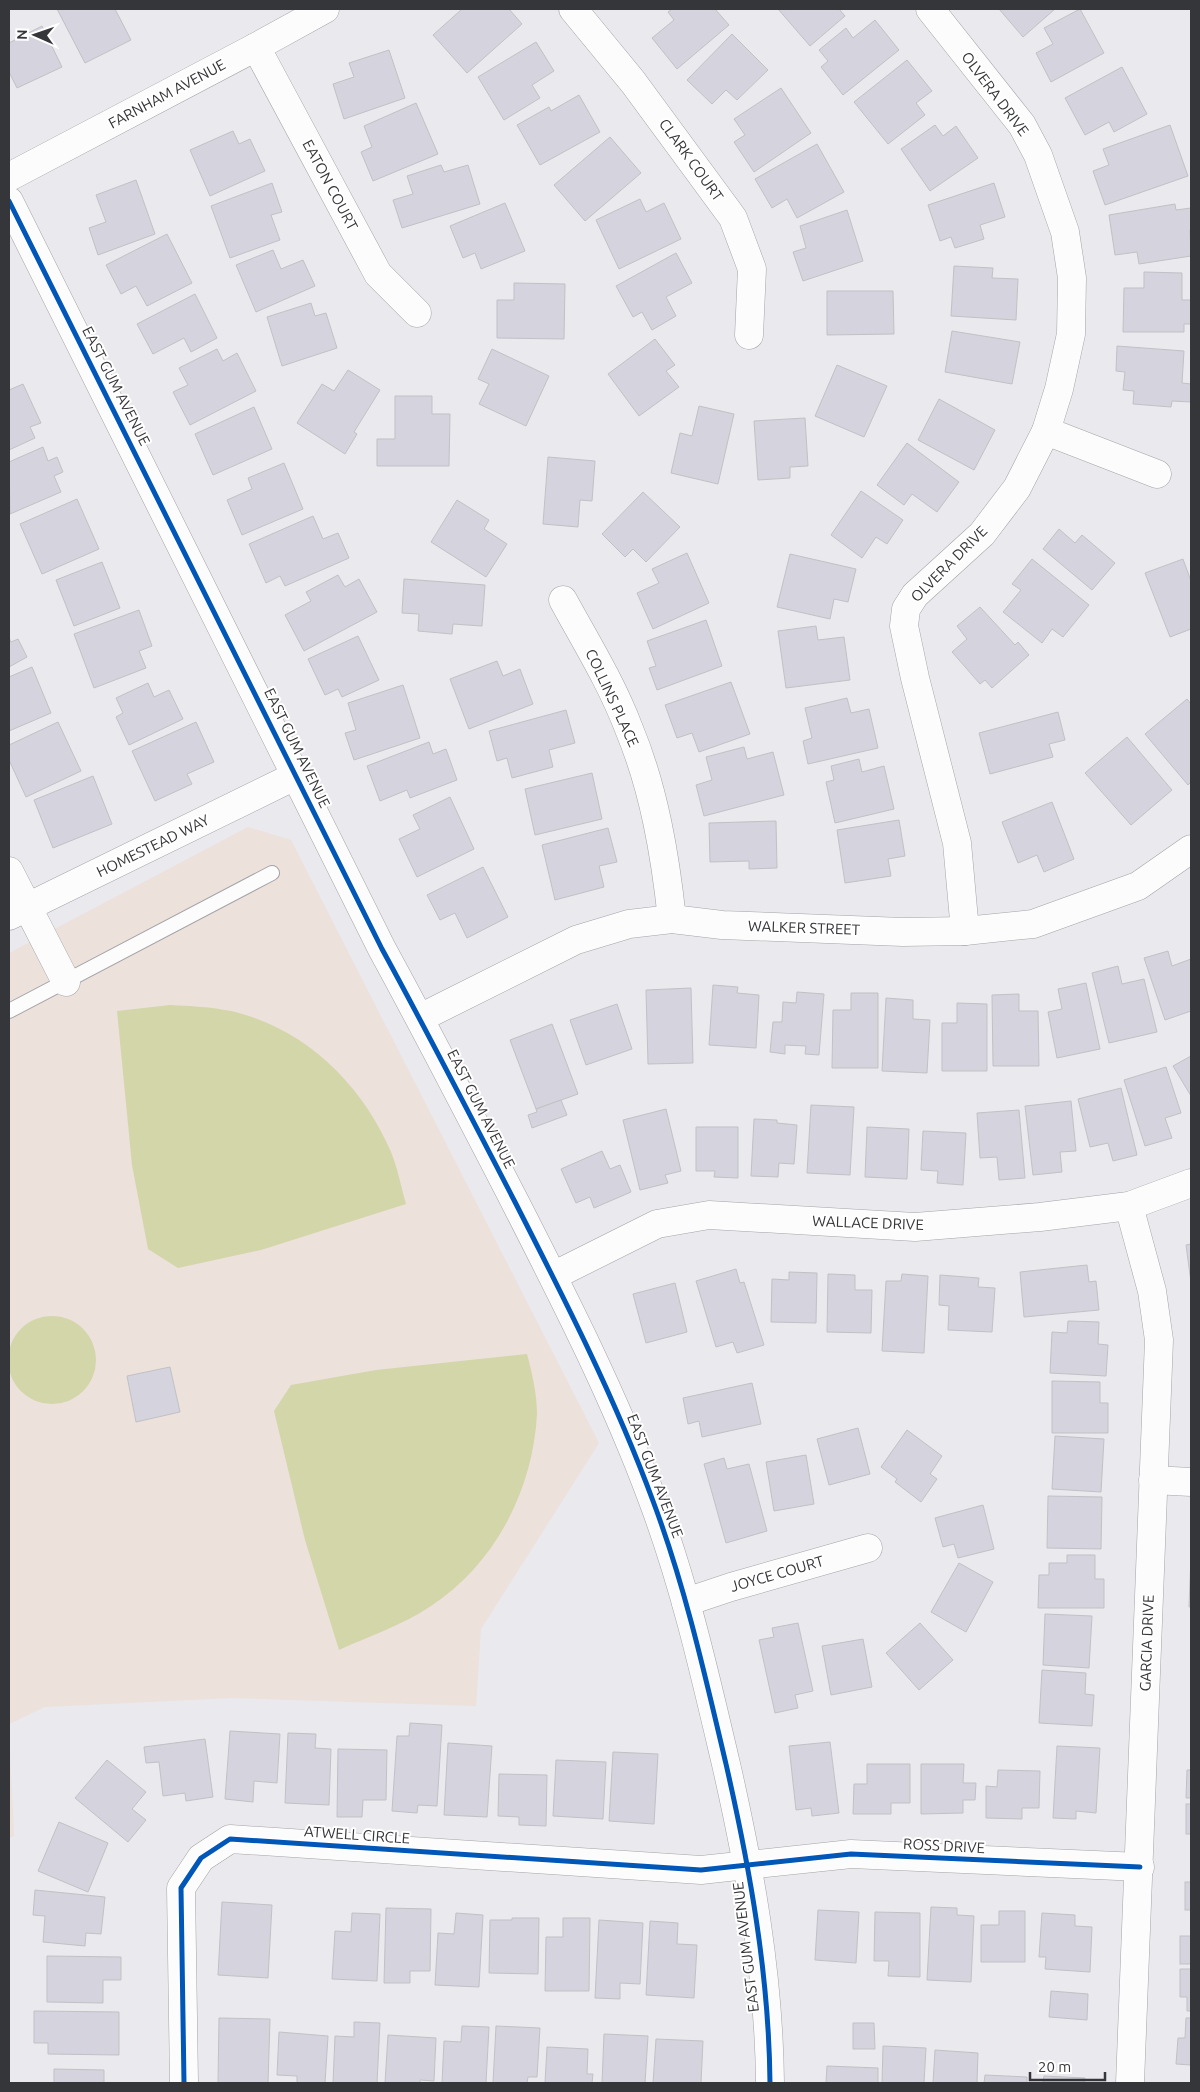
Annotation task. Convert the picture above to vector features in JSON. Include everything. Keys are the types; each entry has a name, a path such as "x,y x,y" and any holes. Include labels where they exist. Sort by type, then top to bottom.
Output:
{"street":[{"name":"FARNHAM AVENUE","path":"9,177 325,9"},
{"name":"CLARK COURT","path":"573,9 633,82 732,218 752,269 749,335"},
{"name":"OLVERA DRIVE","path":"930,9 1022,125 1038,155 1065,232 1072,278 1071,334 1059,389 1046,431 1017,488 982,534 915,595 906,609 904,626 915,678 957,843 965,931"},
{"name":"EATON COURT","path":"256,47 378,274 417,313"},
{"name":"EAST GUM AVENUE","path":"9,201 297,775 382,949 420,1018 553,1276 592,1357 653,1500 700,1650 748,1865 758,1922 769,2046 770,2083"},
{"path":"1046,431 1157,474"},
{"name":"COLLINS PLACE","path":"563,600 596,661 629,729 652,796 667,876 672,919"},
{"name":"HOMESTEAD WAY","path":"18,911 297,775"},
{"name":"WALKER STREET","path":"420,1018 576,940 629,924 672,919 722,925 903,932 965,931 1033,924 1138,886 1191,849"},
{"path":"9,871 18,911 66,982"},
{"name":"WALLACE DRIVE","path":"553,1276 591,1255 657,1224 709,1215 915,1227 1040,1217 1128,1206 1191,1183"},
{"name":"GARCIA DRIVE","path":"1128,1206 1152,1291 1159,1340 1140,1867 1130,2083"},
{"path":"1153,1480 1191,1482"},
{"name":"JOYCE COURT","path":"686,1602 868,1548"},
{"name":"ATWELL CIRCLE","path":"184,2083 181,1888 202,1858 230,1839 702,1870 748,1865"},
{"name":"ROSS DRIVE","path":"748,1865 851,1854 1140,1867"}],"lane":[{"path":"9,1011 272,874"}],"shaded area":[{"path":"248,827 291,840 599,1443 481,1629 476,1706 232,1698 45,1707 9,1724 9,953"},
{"path":"9,1731 14,1836 9,1838"}],"green space":[{"path":"170,1005 231,1011 258,1019 306,1045 328,1062 347,1082 379,1127 398,1171 406,1204 261,1250 178,1268 148,1249 132,1165 117,1011"},
{"path":"43,1316 61,1316 77,1323 89,1335 96,1351 96,1369 89,1385 77,1397 61,1404 43,1404 27,1397 15,1385 8,1369 8,1351 15,1335 27,1323"},
{"path":"527,1354 537,1406 534,1442 528,1470 519,1497 492,1547 454,1589 431,1606 397,1625 339,1650 305,1540 274,1411 291,1385 376,1370"}],"building":[{"path":"57,9 115,9 131,40 85,63"},
{"path":"462,9 509,9 522,24 467,73 433,35"},
{"path":"672,9 715,9 729,25 677,69 652,38 674,20 668,12"},
{"path":"778,9 839,9 845,16 810,46"},
{"path":"999,9 1055,9 1023,37"},
{"path":"1080,9 1104,53 1051,82 1036,53 1053,44 1044,28"},
{"path":"875,20 899,50 843,95 821,67 828,61 819,50 846,28 853,38"},
{"path":"42,26 62,67 17,88 9,72 9,43"},
{"path":"732,34 768,70 737,100 726,90 712,104 687,80"},
{"path":"536,42 554,71 532,85 540,98 504,120 478,77"},
{"path":"389,50 405,98 344,119 333,84 354,77 349,63"},
{"path":"907,60 932,91 916,103 925,115 888,144 854,102"},
{"path":"1122,67 1147,114 1114,132 1109,122 1085,135 1065,98"},
{"path":"781,88 811,133 754,172 734,142 745,135 734,119"},
{"path":"579,95 600,132 540,165 517,125 549,107 551,111"},
{"path":"416,103 438,154 373,181 361,152 372,147 364,126"},
{"path":"935,125 943,136 956,126 978,158 930,191 901,149"},
{"path":"1170,125 1188,176 1105,205 1093,171 1109,165 1103,149"},
{"path":"233,131 239,144 250,139 265,171 210,196 190,150"},
{"path":"610,137 641,173 585,221 554,185"},
{"path":"817,144 844,192 797,218 787,199 772,208 755,179"},
{"path":"441,165 444,172 468,165 480,204 402,228 393,200 413,194 407,176"},
{"path":"136,180 155,234 98,255 89,228 106,222 96,195"},
{"path":"272,183 282,212 271,215 280,240 230,258 211,206"},
{"path":"994,183 1005,217 980,225 984,239 955,248 951,237 940,241 928,205"},
{"path":"640,199 646,212 664,203 681,239 619,269 596,220"},
{"path":"505,203 525,251 481,269 475,253 463,258 450,226"},
{"path":"1175,204 1176,210 1191,208 1191,256 1139,264 1137,252 1115,255 1109,215"},
{"path":"847,210 863,261 803,281 793,252 806,248 800,226"},
{"path":"167,234 192,283 147,306 136,286 121,294 106,265"},
{"path":"273,250 281,269 303,260 315,286 256,312 236,265"},
{"path":"676,253 692,283 666,297 676,316 652,330 642,312 633,317 616,286"},
{"path":"954,266 993,268 992,278 1018,279 1016,320 951,316"},
{"path":"1144,272 1182,273 1182,300 1191,300 1191,324 1184,324 1184,332 1123,332 1124,288 1144,288"},
{"path":"514,283 565,284 564,339 497,338 497,300 514,300"},
{"path":"827,291 893,291 894,334 827,335"},
{"path":"195,294 217,338 191,352 184,338 153,354 137,324"},
{"path":"311,303 315,316 326,313 337,348 282,366 267,317"},
{"path":"952,331 1020,342 1012,384 945,372"},
{"path":"655,339 675,365 666,371 679,387 639,416 608,374"},
{"path":"1117,346 1184,351 1182,383 1191,384 1191,402 1172,401 1171,407 1133,404 1134,391 1123,390 1125,372 1116,371"},
{"path":"217,349 223,361 237,353 256,391 190,425 173,392 188,385 179,368"},
{"path":"492,349 549,376 526,426 479,404 489,384 478,379"},
{"path":"837,365 887,386 864,437 815,416"},
{"path":"348,370 380,390 354,432 357,434 345,454 297,423 322,384 334,391"},
{"path":"23,384 41,423 30,427 35,438 9,450 9,390"},
{"path":"395,396 432,396 432,414 450,414 449,466 377,466 377,439 395,439"},
{"path":"939,399 995,430 974,470 918,440"},
{"path":"699,406 734,414 718,484 671,473 680,433 692,436"},
{"path":"254,407 272,449 213,475 195,434"},
{"path":"805,418 808,466 790,467 790,478 758,480 754,421"},
{"path":"907,443 959,482 937,512 912,494 904,505 877,485"},
{"path":"43,447 48,461 57,457 63,472 54,476 61,492 10,514 9,462"},
{"path":"548,457 595,461 592,501 580,500 578,527 543,524"},
{"path":"284,463 303,509 242,535 227,500 252,489 248,478"},
{"path":"861,491 903,520 887,544 876,537 862,558 831,535"},
{"path":"643,492 680,527 646,562 633,549 625,557 602,534"},
{"path":"77,499 99,549 42,574 20,524"},
{"path":"457,500 489,520 484,529 507,544 486,577 431,542"},
{"path":"313,516 323,539 338,533 349,558 285,586 280,576 266,583 249,544"},
{"path":"1059,529 1075,543 1082,535 1115,563 1092,590 1043,549"},
{"path":"687,553 709,603 653,629 637,593 659,583 652,569"},
{"path":"790,554 856,569 848,602 834,599 830,619 777,607"},
{"path":"1032,559 1089,605 1063,637 1052,629 1042,643 1003,612 1021,590 1012,584"},
{"path":"1183,559 1191,581 1191,629 1170,637 1145,573"},
{"path":"102,562 120,608 74,626 56,580"},
{"path":"338,575 345,587 359,579 377,612 304,651 285,615 311,601 306,592"},
{"path":"404,579 485,585 482,626 453,624 452,634 418,631 419,614 402,613"},
{"path":"980,607 1015,645 1018,642 1029,655 992,688 985,680 980,684 952,652 967,639 957,626"},
{"path":"139,610 152,646 139,651 146,668 94,688 74,634"},
{"path":"706,620 722,666 657,690 649,668 656,666 647,641"},
{"path":"816,626 818,640 844,637 850,680 786,688 778,631"},
{"path":"358,636 379,680 342,697 338,689 325,695 308,659"},
{"path":"9,638 11,642 18,639 27,657 9,667"},
{"path":"497,661 503,676 520,669 533,704 469,729 450,679"},
{"path":"32,667 51,713 9,731 9,677"},
{"path":"731,682 750,734 699,752 692,733 677,738 665,705"},
{"path":"148,683 154,697 169,690 183,719 129,745 116,717 123,713 116,698"},
{"path":"403,685 420,738 354,760 345,733 356,730 348,703"},
{"path":"847,698 851,713 869,709 878,748 808,764 803,741 812,738 805,708"},
{"path":"1187,699 1191,704 1191,782 1188,785 1145,734"},
{"path":"566,710 575,743 549,750 553,767 512,778 507,758 497,761 489,731"},
{"path":"1058,712 1065,740 1049,744 1053,757 990,774 979,733"},
{"path":"58,722 81,771 26,797 9,760 9,745"},
{"path":"196,722 214,762 187,774 192,784 155,801 132,751"},
{"path":"1127,737 1172,790 1131,825 1085,773"},
{"path":"429,742 433,754 446,749 457,780 410,798 407,790 380,801 367,766"},
{"path":"744,747 747,759 773,752 784,795 704,816 696,785 712,780 706,757"},
{"path":"859,759 862,772 884,766 894,809 835,823 826,782 834,780 831,766"},
{"path":"592,773 602,819 535,835 525,789"},
{"path":"93,776 112,824 53,848 34,800"},
{"path":"450,797 474,849 417,877 399,839 420,829 413,815"},
{"path":"1052,802 1074,859 1044,872 1037,855 1018,863 1002,822"},
{"path":"899,820 905,856 888,859 891,876 845,883 837,830"},
{"path":"776,821 777,868 749,869 749,861 710,862 709,823"},
{"path":"608,828 617,862 599,866 604,887 555,900 542,845"},
{"path":"483,867 508,917 467,938 455,913 440,920 427,895"},
{"path":"1168,951 1172,966 1191,959 1191,1011 1165,1020 1144,958"},
{"path":"1118,966 1122,984 1144,979 1157,1032 1109,1043 1092,973"},
{"path":"1086,983 1100,1049 1057,1058 1048,1012 1062,1009 1058,989"},
{"path":"713,985 738,987 737,993 759,995 756,1048 709,1045"},
{"path":"691,988 693,1063 648,1064 646,990"},
{"path":"797,992 824,994 819,1055 805,1054 806,1046 785,1045 785,1054 770,1052 773,1022 782,1022 783,1002 796,1003"},
{"path":"851,993 878,993 878,1068 832,1068 833,1010 851,1010"},
{"path":"1019,994 1019,1011 1038,1011 1039,1066 993,1066 992,995"},
{"path":"886,998 913,1000 913,1019 930,1020 927,1073 882,1071"},
{"path":"957,1003 987,1004 987,1071 942,1071 942,1023 957,1023"},
{"path":"617,1004 632,1049 586,1065 570,1020"},
{"path":"552,1024 578,1094 536,1109 510,1040"},
{"path":"1191,1056 1191,1096 1173,1066"},
{"path":"1166,1067 1181,1113 1165,1118 1172,1138 1145,1146 1124,1080"},
{"path":"1121,1088 1137,1155 1113,1161 1108,1143 1090,1147 1078,1099"},
{"path":"561,1100 567,1115 532,1128 528,1115 537,1112 536,1109"},
{"path":"1071,1101 1076,1151 1060,1152 1062,1172 1033,1175 1025,1106"},
{"path":"811,1105 854,1107 850,1175 807,1173"},
{"path":"666,1109 681,1171 665,1175 668,1183 640,1190 623,1120"},
{"path":"1019,1110 1025,1178 999,1180 997,1157 980,1158 977,1113"},
{"path":"754,1119 777,1120 777,1123 797,1125 794,1164 779,1163 778,1177 751,1176"},
{"path":"696,1127 738,1127 738,1178 714,1177 715,1171 696,1171"},
{"path":"867,1127 909,1129 907,1179 865,1177"},
{"path":"923,1131 966,1133 963,1185 937,1183 938,1171 921,1170"},
{"path":"602,1151 610,1169 620,1165 631,1192 594,1208 590,1197 576,1203 561,1169"},
{"path":"1191,1244 1191,1282 1186,1245"},
{"path":"1087,1265 1089,1282 1096,1281 1099,1310 1024,1317 1020,1272"},
{"path":"736,1269 740,1283 744,1282 764,1345 737,1353 733,1342 716,1347 696,1281"},
{"path":"789,1272 817,1273 816,1323 771,1322 772,1279 789,1280"},
{"path":"828,1274 855,1275 855,1290 872,1290 871,1333 827,1332"},
{"path":"902,1274 928,1276 924,1353 882,1351 886,1281 901,1281"},
{"path":"940,1275 979,1278 978,1287 995,1288 992,1332 948,1330 949,1306 939,1305"},
{"path":"675,1283 687,1332 646,1343 633,1294"},
{"path":"1068,1321 1099,1322 1098,1344 1108,1345 1106,1376 1050,1373 1052,1332 1067,1333"},
{"path":"170,1367 180,1412 136,1422 127,1376"},
{"path":"1052,1381 1100,1382 1100,1403 1108,1403 1108,1433 1052,1433"},
{"path":"752,1383 761,1424 702,1437 699,1421 688,1424 683,1398"},
{"path":"858,1428 870,1474 829,1485 817,1439"},
{"path":"907,1430 942,1456 930,1474 937,1479 921,1502 895,1482 897,1479 881,1467"},
{"path":"1055,1436 1104,1439 1101,1492 1052,1489"},
{"path":"806,1455 814,1504 774,1511 766,1462"},
{"path":"724,1458 727,1469 749,1464 767,1531 726,1543 704,1464"},
{"path":"1048,1496 1102,1497 1101,1549 1047,1548"},
{"path":"983,1505 994,1549 958,1558 954,1544 943,1547 935,1518"},
{"path":"1067,1555 1095,1555 1095,1579 1104,1579 1104,1608 1038,1608 1039,1575 1049,1575 1049,1563 1067,1563"},
{"path":"1191,1556 1191,1607 1189,1607"},
{"path":"959,1563 993,1582 966,1632 931,1612"},
{"path":"1045,1614 1092,1616 1089,1668 1043,1665"},
{"path":"798,1623 813,1691 795,1695 798,1708 775,1713 759,1640 774,1637 772,1628"},
{"path":"920,1623 953,1660 919,1690 886,1653"},
{"path":"863,1639 872,1687 831,1695 822,1646"},
{"path":"1042,1670 1086,1673 1085,1694 1094,1695 1092,1726 1039,1723"},
{"path":"410,1723 442,1725 437,1806 418,1805 417,1813 392,1811 397,1736 409,1736"},
{"path":"230,1731 280,1734 277,1783 254,1781 253,1802 225,1799"},
{"path":"288,1733 316,1734 315,1748 331,1749 329,1805 285,1803"},
{"path":"205,1739 213,1797 186,1801 185,1793 163,1796 159,1762 146,1763 144,1747"},
{"path":"830,1742 839,1813 812,1816 811,1808 796,1810 789,1746"},
{"path":"448,1743 492,1746 487,1817 444,1815"},
{"path":"1057,1746 1100,1748 1096,1813 1076,1811 1076,1819 1053,1818"},
{"path":"338,1749 387,1750 386,1800 363,1800 362,1817 337,1817"},
{"path":"613,1752 658,1754 654,1824 609,1821"},
{"path":"107,1760 146,1792 132,1809 146,1820 128,1842 75,1798"},
{"path":"556,1760 606,1762 603,1819 553,1816"},
{"path":"867,1764 910,1764 910,1803 891,1803 891,1814 853,1814 854,1784 867,1784"},
{"path":"921,1764 964,1764 963,1783 976,1783 975,1800 963,1800 963,1813 921,1814"},
{"path":"998,1770 1040,1771 1039,1808 1022,1808 1022,1819 986,1818 986,1786 997,1787"},
{"path":"1187,1770 1191,1770 1191,1798 1186,1798"},
{"path":"499,1774 547,1775 546,1826 519,1825 519,1817 498,1816"},
{"path":"1186,1804 1191,1804 1191,1834 1186,1834"},
{"path":"59,1822 108,1843 88,1892 38,1871"},
{"path":"1185,1882 1191,1882 1191,1910 1185,1910"},
{"path":"35,1890 105,1897 101,1934 86,1933 85,1946 43,1942 45,1916 33,1915"},
{"path":"222,1902 272,1905 268,1978 218,1975"},
{"path":"931,1907 957,1908 957,1915 974,1916 971,1982 927,1980"},
{"path":"386,1908 431,1909 430,1971 410,1971 410,1983 384,1983"},
{"path":"818,1910 859,1912 856,1963 815,1960"},
{"path":"999,1911 1025,1911 1025,1962 981,1962 981,1925 999,1925"},
{"path":"875,1912 920,1913 920,1977 888,1976 889,1961 874,1961"},
{"path":"352,1913 380,1914 377,1981 332,1979 335,1931 351,1932"},
{"path":"456,1913 483,1915 479,1987 435,1985 438,1933 454,1934"},
{"path":"1042,1913 1075,1915 1075,1926 1092,1927 1090,1972 1045,1969 1046,1957 1039,1957"},
{"path":"512,1918 539,1918 538,1974 489,1973 490,1920 512,1920"},
{"path":"563,1918 590,1918 589,1991 545,1991 546,1937 563,1937"},
{"path":"599,1920 643,1923 640,1984 620,1983 620,1999 595,1998"},
{"path":"650,1921 678,1923 677,1944 697,1945 694,1998 646,1995"},
{"path":"1180,1936 1191,1936 1191,1964 1180,1964"},
{"path":"47,1956 121,1957 121,1980 103,1980 103,2003 47,2002"},
{"path":"1180,1969 1191,1969 1191,2011 1187,2011 1187,1997 1180,1997"},
{"path":"1051,1991 1088,1994 1087,2020 1049,2017"},
{"path":"34,2011 119,2012 119,2055 48,2054 48,2043 34,2043"},
{"path":"219,2018 270,2019 268,2083 218,2083"},
{"path":"1186,2018 1191,2018 1191,2065 1176,2064 1178,2038 1185,2038"},
{"path":"354,2022 380,2023 377,2083 333,2083 335,2036 354,2037"},
{"path":"853,2023 874,2023 875,2049 853,2049"},
{"path":"462,2026 489,2027 486,2083 442,2083 444,2041 461,2042"},
{"path":"496,2026 540,2028 537,2077 528,2077 527,2083 493,2083"},
{"path":"279,2032 328,2036 325,2083 297,2083 297,2076 277,2075"},
{"path":"604,2034 648,2036 645,2083 602,2083"},
{"path":"388,2035 436,2038 434,2081 420,2080 420,2083 385,2083"},
{"path":"656,2039 703,2041 701,2083 653,2083"},
{"path":"883,2046 926,2048 924,2083 882,2083"},
{"path":"547,2047 588,2049 587,2074 593,2074 592,2083 545,2083"},
{"path":"935,2050 978,2053 977,2083 933,2083"},
{"path":"827,2066 878,2068 878,2083 826,2083"},
{"path":"54,2069 104,2070 104,2083 54,2083"},
{"path":"985,2075 1027,2077 1027,2083 984,2083"},
{"path":"1044,2076 1085,2078 1084,2083 1043,2083"}],"cycle path":[{"path":"9,201 382,949 552,1276 606,1387 638,1463 653,1501 685,1598 735,1803 757,1922 766,2002 770,2083"},
{"path":"184,2083 181,1888 201,1858 230,1839 701,1870 851,1854 1140,1867"}]}
